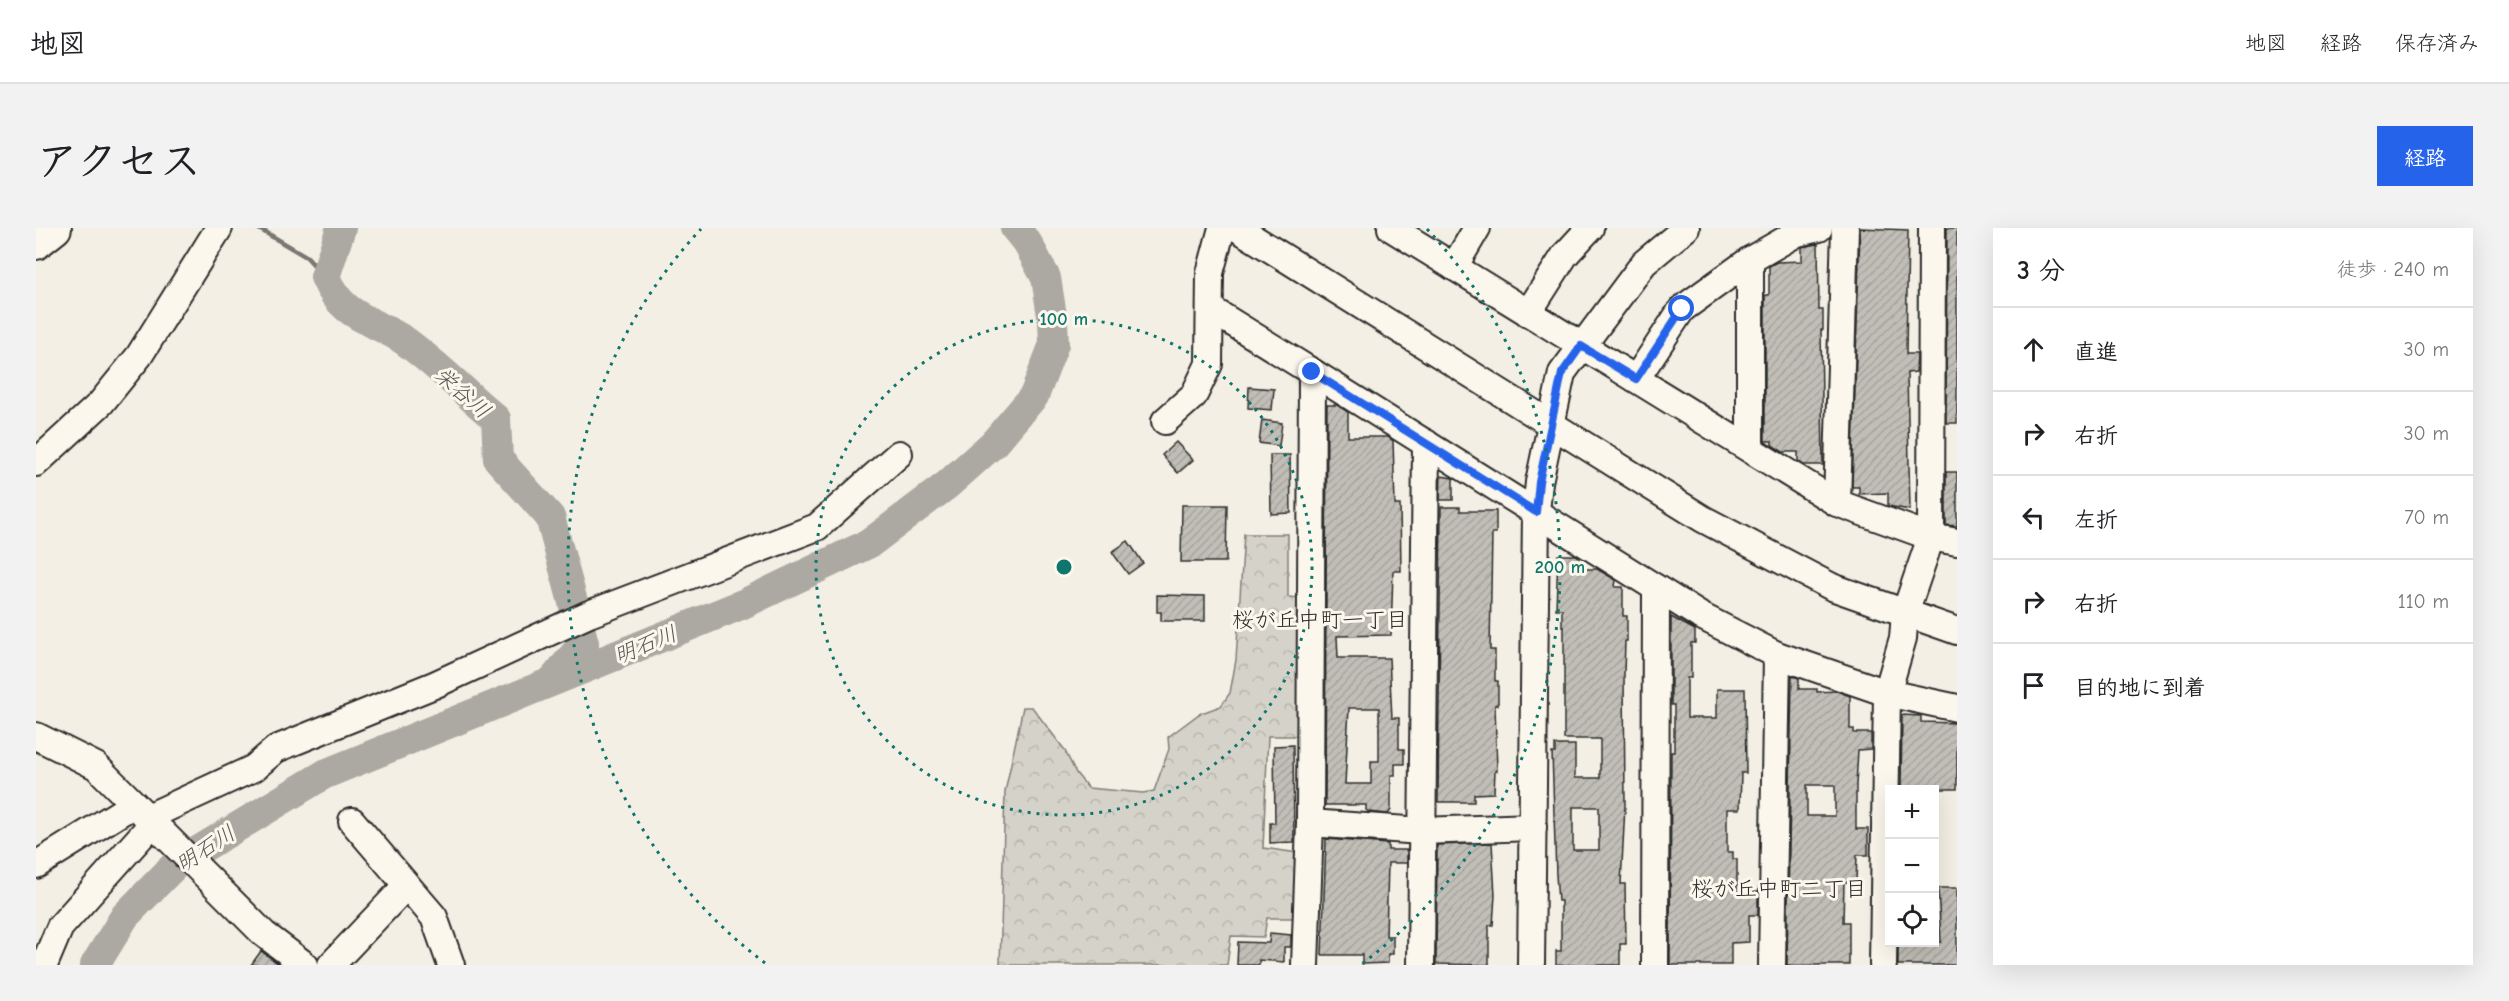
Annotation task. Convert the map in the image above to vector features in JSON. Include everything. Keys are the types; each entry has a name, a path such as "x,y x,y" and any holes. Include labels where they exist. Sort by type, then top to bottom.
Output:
{"main road":[{"path":"36,243 56,228"}],"street":[{"path":"36,463 101,403 139,356 219,228"},
{"path":"1165,421 1194,395 1209,364 1212,310 1210,273 1222,228"},
{"path":"1237,228 1703,519 1832,587 1957,631"},
{"path":"1391,228 1837,502 1931,537 1957,542"},
{"path":"1454,267 1477,228"},
{"path":"1528,313 1565,255 1590,228"},
{"path":"1531,965 1536,512 1539,482 1562,373 1644,263 1686,228"},
{"path":"1636,379 1682,309 1750,260 1797,233 1819,228"},
{"path":"1837,502 1845,228"},
{"path":"1883,965 1887,693 1903,638 1905,613 1931,537 1932,228"},
{"path":"1750,260 1750,449"},
{"path":"1212,310 1700,615 1777,655 1887,693 1957,708"},
{"path":"1305,965 1310,823 1312,372"},
{"path":"1421,965 1426,443"},
{"path":"36,865 145,814 254,768 276,749 434,685 589,614 817,527 899,454"},
{"path":"1655,965 1656,588"},
{"path":"1772,965 1777,655"},
{"path":"36,736 96,766 264,934 305,965"},
{"path":"44,965 60,927 145,814"},
{"path":"352,821 434,917 451,965"},
{"path":"1310,823 1422,831 1533,827"},
{"path":"331,965 406,886"}],"green space":[{"path":"1244,534 1288,534 1288,597 1300,598 1299,736 1268,736 1263,848 1298,853 1296,918 1267,918 1264,937 1231,936 1227,965 1000,965 1005,792 1023,707 1032,707 1064,749 1076,773 1088,788 1143,793 1154,791 1169,749 1168,737 1199,714 1221,706 1230,693 1236,660"}],"building":[{"path":"1860,228 1908,230 1906,354 1917,354 1916,372 1907,373 1910,510 1888,506 1888,493 1859,494 1859,487 1852,487"},
{"path":"1947,228 1957,228 1957,423 1946,423"},
{"path":"1818,244 1819,310 1823,310 1823,330 1821,330 1823,465 1804,465 1798,461 1798,452 1783,452 1772,445 1772,441 1765,441 1765,295 1769,295 1769,266 1777,262 1802,261 1802,247"},
{"path":"1249,387 1274,389 1272,410 1248,408"},
{"path":"1327,405 1337,405 1348,412 1348,437 1388,437 1393,441 1395,505 1400,505 1401,571 1393,571 1391,635 1337,636 1338,658 1389,658 1392,718 1399,718 1399,749 1404,749 1404,764 1395,764 1395,775 1391,775 1391,810 1388,814 1369,812 1366,810 1366,805 1325,805","holes":["1349,708 1379,708 1379,761 1371,761 1371,784 1345,784"]},
{"path":"1262,420 1282,423 1279,446 1259,443"},
{"path":"1176,442 1193,460 1178,473 1162,455"},
{"path":"1270,455 1290,455 1291,513 1271,514"},
{"path":"1946,472 1957,472 1957,526 1946,525"},
{"path":"1441,476 1453,478 1453,500 1440,500"},
{"path":"1182,505 1227,505 1226,562 1181,562"},
{"path":"1441,507 1460,507 1460,511 1496,511 1496,533 1492,533 1490,650 1495,650 1495,681 1498,681 1498,705 1495,705 1497,771 1495,771 1494,793 1474,794 1474,802 1438,802"},
{"path":"1128,541 1143,563 1128,574 1112,552"},
{"path":"1558,555 1576,555 1579,557 1579,569 1597,569 1616,580 1615,587 1623,587 1623,616 1627,616 1627,641 1625,641 1624,673 1625,806 1621,884 1625,884 1626,944 1620,944 1620,965 1556,965 1556,951 1561,951 1561,901 1558,901 1556,875 1552,753 1555,753 1555,745 1575,745 1575,778 1600,778 1600,739 1564,739 1564,627 1562,627 1562,609 1556,609","holes":["1573,807 1599,807 1599,850 1573,850"]},
{"path":"1157,595 1205,596 1205,621 1161,621 1161,612 1157,612"},
{"path":"1671,617 1695,630 1695,643 1691,643 1691,678 1687,678 1687,718 1717,718 1717,689 1745,689 1746,773 1741,773 1740,809 1727,809 1727,852 1733,852 1733,859 1737,859 1737,892 1758,892 1758,915 1749,915 1749,942 1731,943 1731,965 1670,965 1671,752 1674,752 1674,705 1671,705"},
{"path":"1792,676 1799,678 1799,689 1817,689 1817,692 1837,691 1850,696 1850,729 1854,729 1854,733 1871,733 1871,749 1858,750 1856,785 1856,829 1868,829 1868,855 1857,855 1856,882 1844,882 1843,922 1849,922 1849,965 1787,965","holes":["1807,785 1835,785 1835,816 1807,816"]},
{"path":"1902,715 1921,716 1921,722 1957,723 1957,789 1939,789 1939,785 1901,785"},
{"path":"1293,745 1294,842 1270,843 1270,823 1275,823 1274,746"},
{"path":"1326,839 1388,844 1388,850 1407,850 1407,863 1388,863 1386,936 1393,936 1393,954 1388,954 1388,963 1362,964 1362,955 1322,955"},
{"path":"1492,843 1495,895 1493,925 1489,925 1489,965 1436,964 1437,845"},
{"path":"1939,888 1957,888 1957,965 1898,965 1898,947 1939,947 1939,942 1941,942"},
{"path":"1270,933 1291,935 1291,947 1284,947 1284,962 1259,960 1259,965 1237,965 1238,942 1269,943"},
{"path":"261,951 280,965 251,965"}],"waterway":[{"path":"258,228 307,257 325,277"},
{"name":"栄谷川","path":"341,228 325,277 332,291 340,301 359,316 417,350 496,419 498,459 550,517 584,643 553,680"},
{"name":"明石川","path":"95,965 125,916 176,864 325,774 743,604 870,543 947,485 993,444 1034,396 1054,344 1046,278 1028,244 1015,228"}],"district":[{"name":"桜が丘中町一丁目","path":"1320,619"},
{"name":"桜が丘中町二丁目","path":"1779,888"}],"route":[{"path":"1312,372 1536,512 1539,482 1562,373 1581,346 1636,379 1682,309"}]}
